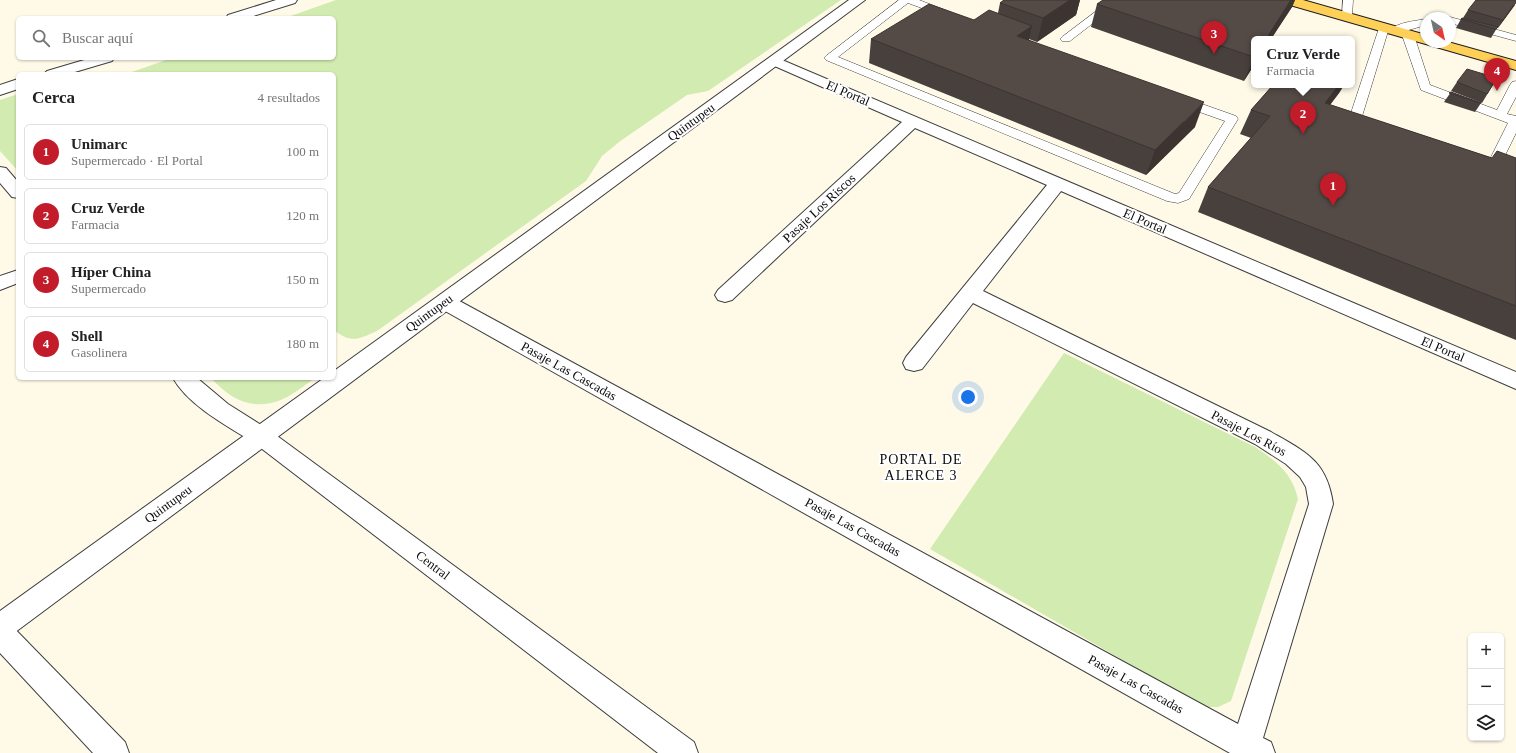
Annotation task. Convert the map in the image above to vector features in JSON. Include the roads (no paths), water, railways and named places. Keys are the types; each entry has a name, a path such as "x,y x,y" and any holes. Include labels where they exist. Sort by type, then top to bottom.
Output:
{"main road":[{"path":"1288,0 1420,38"},
{"path":"1453,48 1516,66"}],"street":[{"path":"239,16 290,0"},
{"name":"Quintupeu","path":"0,627 858,0"},
{"path":"59,72 99,60"},
{"name":"El Portal","path":"775,61 1516,381"},
{"path":"0,90 16,85"},
{"name":"Pasaje Los Riscos","path":"725,295 913,121"},
{"path":"0,172 16,191"},
{"path":"914,363 1058,183"},
{"path":"0,283 16,277"},
{"name":"Pasaje Los Ríos","path":"970,293 1263,438 1290,454 1307,468 1318,484 1321,504 1253,749"},
{"name":"Pasaje Las Cascadas","path":"445,302 1253,749"},
{"name":"Central","path":"186,380 221,411 261,436 683,753"},
{"path":"0,633 114,753"}],"lane":[{"path":"906,0 830,58 1172,198 1178,199 1184,196 1232,119 1173,98"},
{"path":"909,0 960,19"},
{"path":"1066,40 1118,0"},
{"path":"1347,17 1348,0"},
{"path":"1456,22 1516,38"},
{"path":"1375,132 1353,125 1368,79 1396,32 1405,27 1420,23"},
{"path":"1396,32 1425,87 1516,121 1497,173 1476,166"},
{"path":"1500,116 1516,85"}],"place":[{"name":"Híper China","path":"1214,54"},
{"name":"Shell","path":"1497,91"},
{"name":"Cruz Verde","path":"1303,134"},
{"name":"Unimarc","path":"1333,206"}],"district":[{"name":"PORTAL DE ALERCE 3","path":"921,468"}]}
